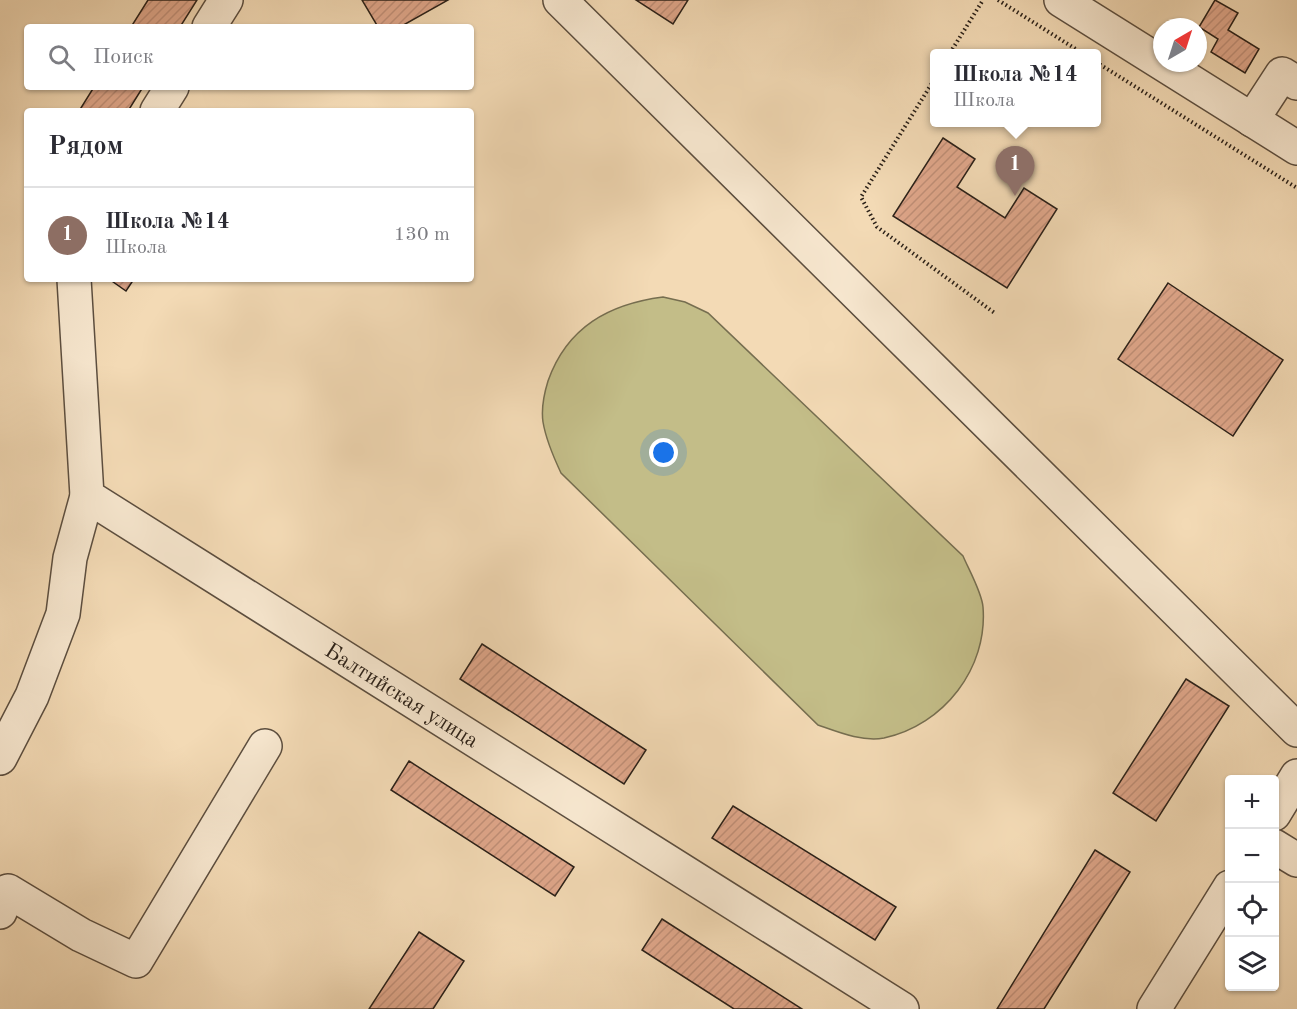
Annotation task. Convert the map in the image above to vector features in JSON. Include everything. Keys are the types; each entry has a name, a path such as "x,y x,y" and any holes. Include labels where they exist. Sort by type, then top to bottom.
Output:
{"street":[{"path":"211,24 226,0"},
{"path":"560,0 1297,729"},
{"path":"1061,0 1297,148"},
{"path":"1252,120 1282,74 1297,83"},
{"path":"159,108 170,90"},
{"path":"0,758 32,696 63,614 70,558 87,496 74,282"},
{"name":"Балтийская улица","path":"87,496 902,1009"},
{"path":"3,897 136,961 265,746"},
{"path":"1279,807 1297,776"},
{"path":"1279,849 1297,860"},
{"path":"1154,1009 1225,896"}],"path":[{"path":"953,49 983,0"},
{"path":"998,0 1074,49"},
{"path":"1101,65 1297,188"},
{"path":"930,86 861,197 877,226 996,314"}],"shaded area":[{"path":"663,297 685,302 708,313 963,556 982,601 983,630 970,672 943,707 925,721 906,731 876,739 850,736 818,725 561,473 548,442 542,417 545,391 556,362 566,346 592,321 625,305"}],"building":[{"path":"148,0 197,0 182,24 133,24"},
{"path":"362,0 448,0 405,24 376,24"},
{"path":"636,0 688,0 673,24"},
{"path":"1215,0 1238,13 1228,30 1259,49 1245,73 1211,52 1218,39 1207,32 1207,18 1204,18"},
{"path":"92,90 141,90 130,108 81,108"},
{"path":"943,138 975,159 957,187 1005,218 1024,188 1057,209 1007,288 893,216"},
{"path":"113,282 132,282 126,291"},
{"path":"1168,283 1283,360 1233,436 1118,359"},
{"path":"482,644 646,750 624,784 460,679"},
{"path":"1186,679 1229,706 1156,821 1113,793"},
{"path":"409,761 574,867 555,896 391,790"},
{"path":"733,806 896,907 875,940 712,838"},
{"path":"1095,850 1130,872 1044,1009 997,1009"},
{"path":"662,919 802,1009 734,1009 642,950"},
{"path":"419,932 464,961 433,1009 369,1009"}],"place":[{"name":"Школа №14","path":"1015,196"}]}
